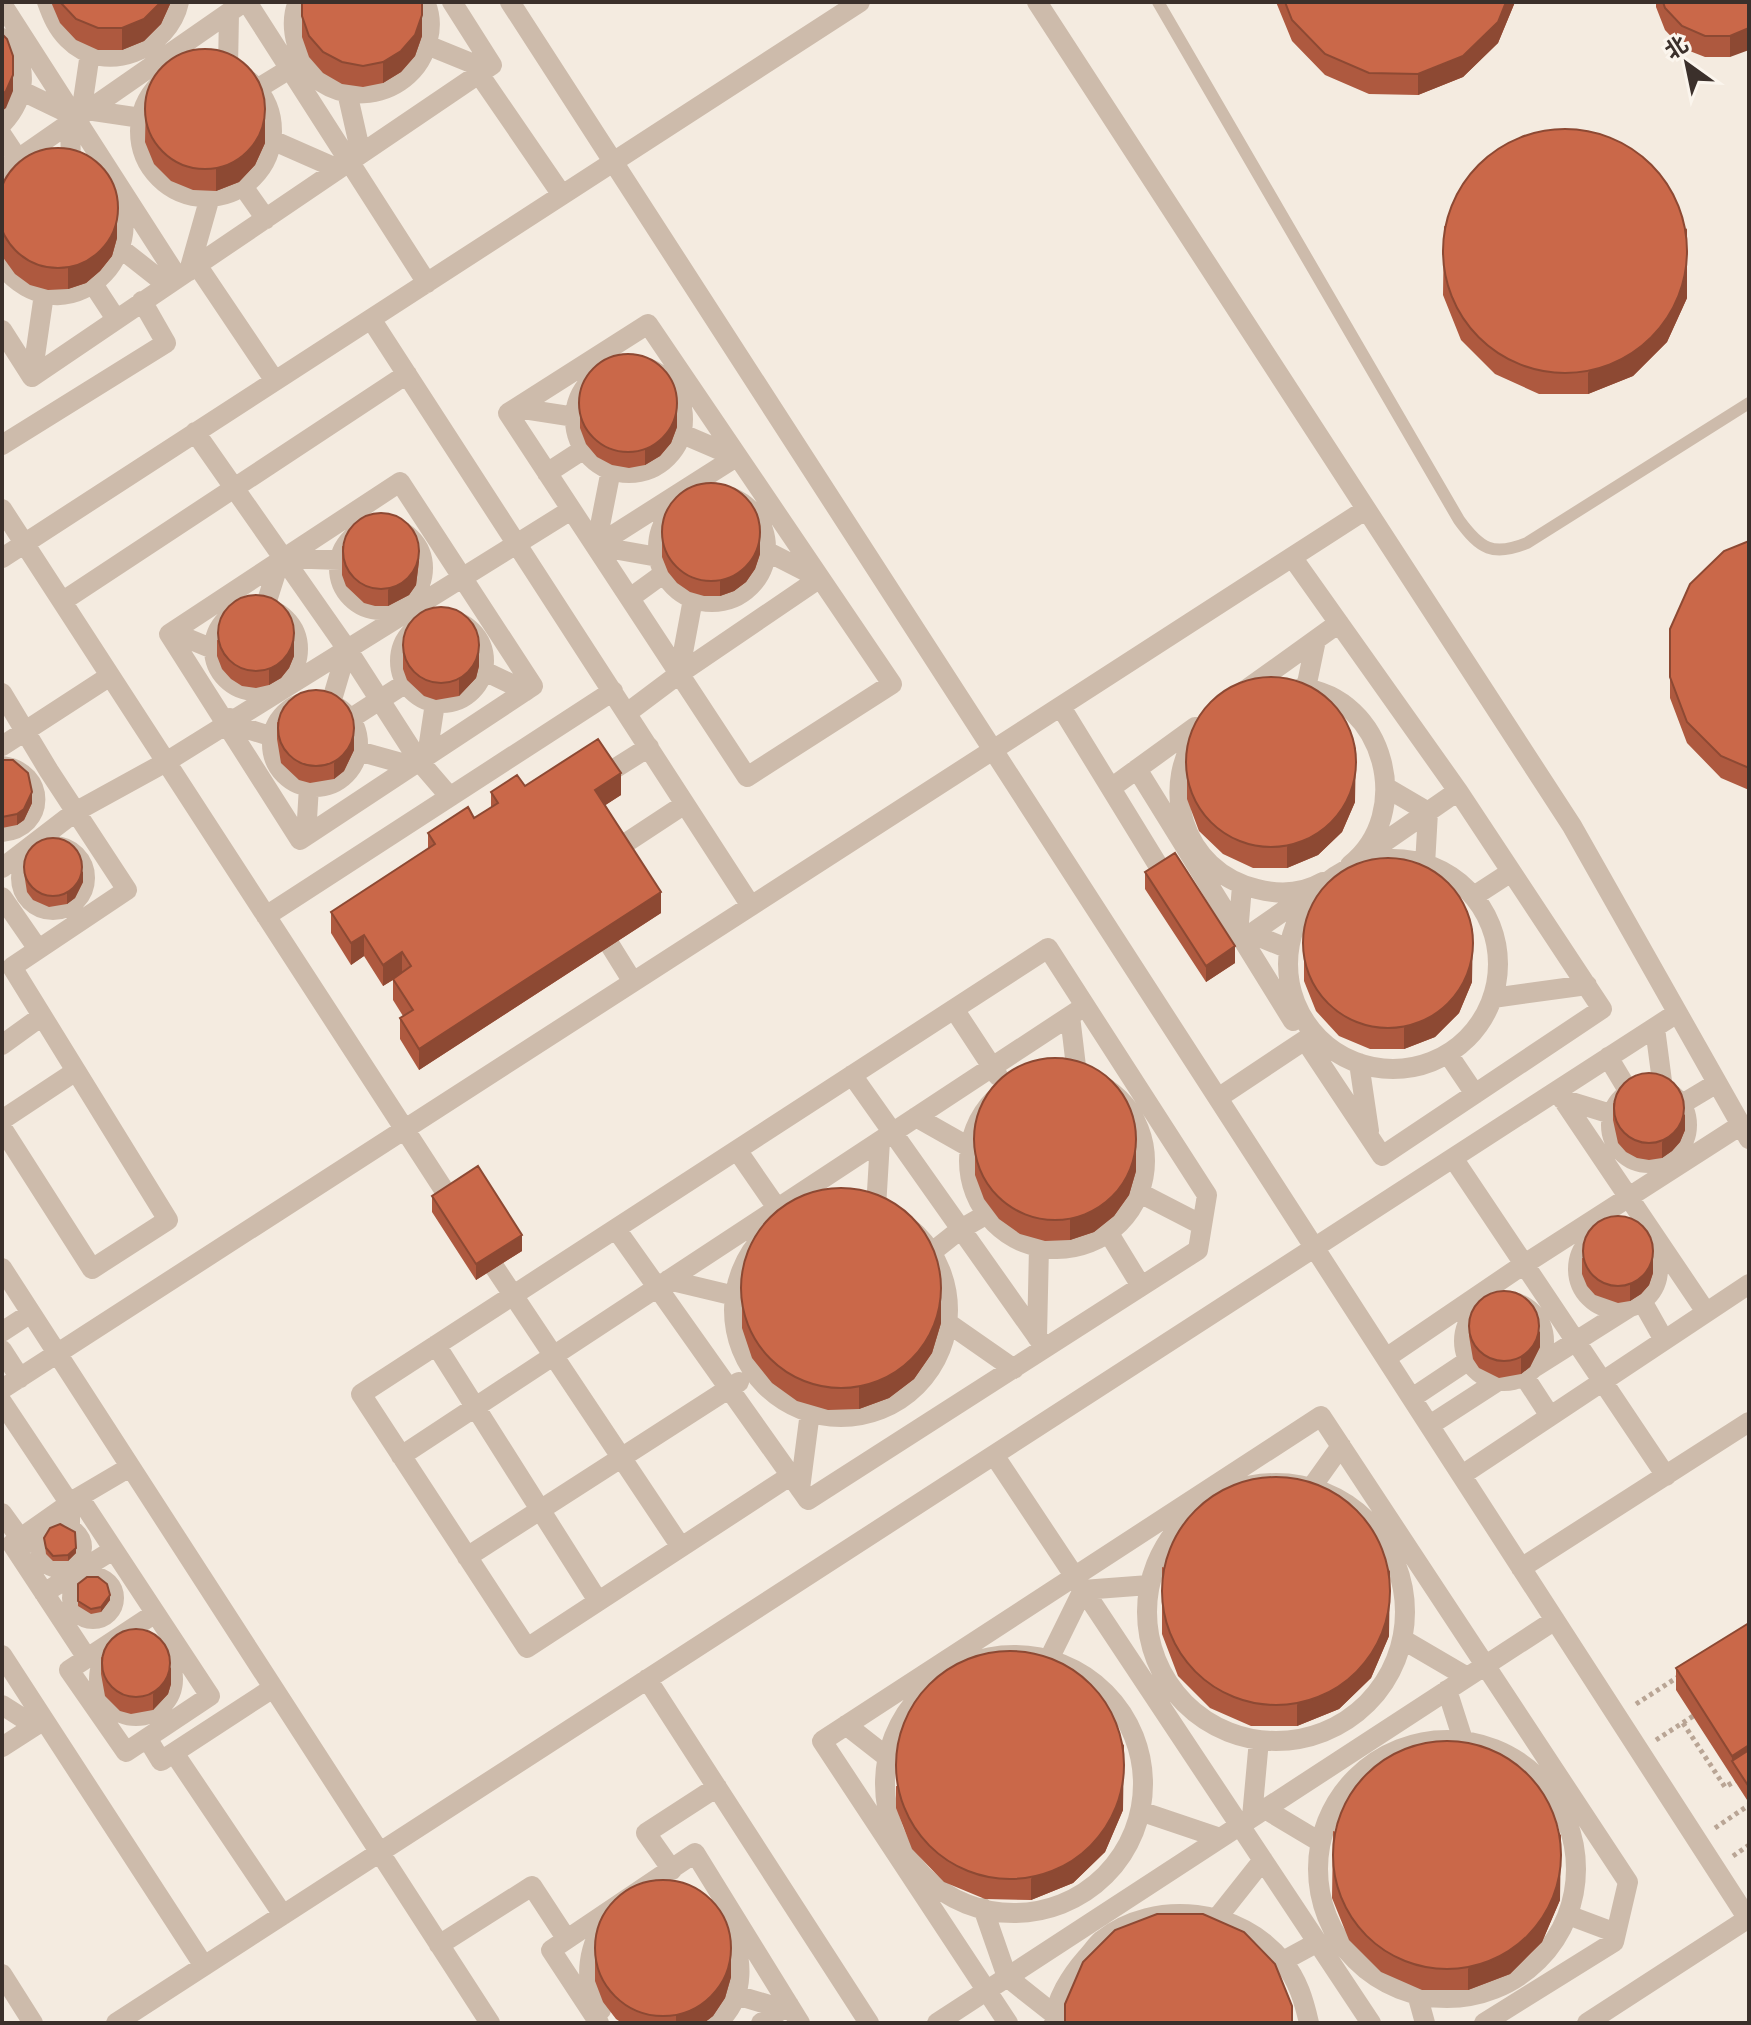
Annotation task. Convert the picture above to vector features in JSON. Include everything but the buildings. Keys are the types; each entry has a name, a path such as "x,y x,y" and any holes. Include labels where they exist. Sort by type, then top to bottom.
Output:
{"street":[{"path":"47,2 54,23 69,42 90,53 113,57 136,53 162,59 183,69 206,65 228,68 257,89 271,117 272,140 265,161 242,185 210,197 188,194 169,186 146,159 140,135 141,118 150,96 164,80 162,59 179,2"},
{"path":"234,5 297,65 330,87 347,92 375,93 397,85 414,70 427,45 430,30 425,2"},
{"path":"32,377 492,65 452,2"},
{"path":"510,2 1749,1918 1587,2023"},
{"path":"2,558 860,2"},
{"path":"1037,2 1572,826 1717,1083 1739,1133"},
{"path":"2,4 22,73 22,91 15,108 2,124"},
{"path":"292,4 297,65 349,162 427,283"},
{"path":"12,172 79,116 234,5"},
{"path":"228,68 234,5"},
{"path":"13,42 54,23"},
{"path":"13,42 79,116 117,181 183,275 275,381"},
{"path":"427,45 482,72 562,195"},
{"path":"56,164 79,116 90,53"},
{"path":"257,89 297,65"},
{"path":"397,85 417,116"},
{"path":"22,91 79,116 141,118"},
{"path":"347,92 349,162"},
{"path":"2,135 12,172"},
{"path":"272,140 349,162"},
{"path":"117,181 146,159"},
{"path":"2,266 14,280 32,290 44,294 72,294 93,284 110,268 120,248 123,225 118,203 106,184 87,170 56,164 12,172"},
{"path":"242,185 266,219"},
{"path":"183,275 210,197"},
{"path":"120,248 183,275"},
{"path":"93,284 116,319"},
{"path":"32,377 44,294"},
{"path":"2,445 166,343 142,301"},
{"path":"371,319 751,906"},
{"path":"648,324 680,386 736,457 763,511 820,578 892,684 747,777 508,413 596,367 641,328 648,324"},
{"path":"637,367 641,328"},
{"path":"2,330 32,377"},
{"path":"596,367 627,365 646,368 680,386"},
{"path":"596,367 593,379 582,392 575,417 579,442 596,461 611,470 636,473 667,458 680,433 680,386"},
{"path":"63,601 407,374"},
{"path":"517,408 575,417"},
{"path":"195,432 348,649 419,761 450,797"},
{"path":"680,433 736,457"},
{"path":"547,473 584,449"},
{"path":"731,498 736,457"},
{"path":"596,546 681,498 736,457"},
{"path":"659,464 681,498"},
{"path":"596,546 611,470"},
{"path":"400,482 423,537 457,582 484,631 533,686 300,840 269,770 228,723 169,634 228,605 282,559 351,525 393,486 400,482"},
{"path":"389,527 393,486"},
{"path":"707,494 731,498 763,511 766,551 762,569 753,584 739,595 723,601 705,602 674,588 660,566 658,540 663,523 681,498 707,494"},
{"path":"2,509 404,1130 681,1547"},
{"path":"2,868 34,848 71,815 166,762 280,688 413,612 571,510"},
{"path":"2,1389 1365,510"},
{"path":"351,525 389,527 423,537"},
{"path":"351,525 340,560 340,581 356,602 374,609 395,608 454,621 484,631"},
{"path":"423,537 422,577 400,652 400,666 406,683 423,698 435,703 449,702 466,695 482,670 484,631"},
{"path":"596,546 660,566"},
{"path":"766,551 820,578"},
{"path":"1139,774 1244,936 1305,1040 1382,1156 1602,1009 1458,791 1292,557"},
{"path":"282,559 340,560"},
{"path":"265,607 282,559"},
{"path":"630,598 660,566"},
{"path":"422,577 457,582"},
{"path":"627,713 820,578"},
{"path":"454,621 457,582"},
{"path":"291,624 344,588"},
{"path":"739,595 756,623"},
{"path":"679,674 693,599"},
{"path":"228,605 265,607 285,617 291,624 298,641 295,668 280,688 261,691 240,688 233,685 219,669 213,649 228,605"},
{"path":"331,703 348,649 374,609"},
{"path":"1111,788 1139,774 1211,715 1339,623"},
{"path":"172,632 213,649"},
{"path":"1306,688 1316,640"},
{"path":"298,649 400,652"},
{"path":"201,682 219,669"},
{"path":"482,670 526,691"},
{"path":"12,736 110,676"},
{"path":"350,719 406,683"},
{"path":"1211,715 1189,743 1179,776 1180,809 1191,841 1213,868 1242,886 1275,894 1309,890 1339,873 1376,860 1413,860 1447,873 1474,896 1493,927 1499,963 1493,998 1476,1030 1448,1054 1415,1068 1382,1069 1350,1061 1323,1043 1302,1018 1290,987 1289,949 1296,923 1314,895 1339,873 1365,853 1381,822 1387,788 1381,754 1364,724 1338,702 1306,688 1272,686 1238,696"},
{"path":"228,723 240,688"},
{"path":"280,688 294,707"},
{"path":"266,916 613,691"},
{"path":"2,693 12,736 8,767 25,774 36,794 31,816 11,830 34,848 49,846 70,853 84,867 85,882 75,914"},
{"path":"466,695 481,721"},
{"path":"1364,724 1394,701"},
{"path":"303,702 331,703 350,719 358,736 358,751 353,764 332,784 309,786 269,770 273,737 280,719 294,707 303,702"},
{"path":"419,761 435,703"},
{"path":"1061,707 1165,877 1175,903"},
{"path":"228,723 273,737"},
{"path":"12,736 49,771 71,815 97,845 127,890 75,914 21,958"},
{"path":"584,788 649,747"},
{"path":"358,751 419,761"},
{"path":"32,783 49,771"},
{"path":"1139,774 1179,776"},
{"path":"338,779 355,803"},
{"path":"306,836 309,786"},
{"path":"1387,788 1428,812"},
{"path":"1244,936 1458,791"},
{"path":"609,854 685,804"},
{"path":"35,806 71,815"},
{"path":"1425,865 1428,812"},
{"path":"70,853 71,815"},
{"path":"70,853 97,845"},
{"path":"2,1128 92,1269 168,1220 42,1016 21,958 18,907 11,877 34,848"},
{"path":"1165,877 1179,868 1232,948 1225,953"},
{"path":"1474,896 1511,872"},
{"path":"85,882 123,893"},
{"path":"1242,886 1244,936"},
{"path":"18,907 61,909 75,914"},
{"path":"18,907 21,958"},
{"path":"600,929 633,982"},
{"path":"1244,936 1289,949"},
{"path":"616,1229 662,1284 731,1389 795,1483 808,1500 1014,1369 1041,1342 1198,1250 1207,1195 1136,1103 1077,1011 1048,948 361,1394 527,1648 681,1547 795,1483 810,1412"},
{"path":"1493,998 1587,985"},
{"path":"954,1009 1007,1089"},
{"path":"401,1456 1077,1011"},
{"path":"1077,1011 1077,1075"},
{"path":"116,2023 1453,1158 1559,1095 1608,1057 1677,1013"},
{"path":"2,1045 42,1016"},
{"path":"1655,1028 1663,1089"},
{"path":"1218,1098 1305,1040"},
{"path":"1448,1054 1475,1094"},
{"path":"1608,1057 1629,1092"},
{"path":"1359,1063 1370,1138"},
{"path":"2,1120 76,1071"},
{"path":"1049,1073 1077,1075 1136,1103 1145,1155 1143,1183 1131,1208 1108,1232 1086,1244 1056,1250 1026,1245 1000,1229 980,1206 969,1178 969,1147 979,1118 998,1094 1022,1079 1049,1073"},
{"path":"852,1075 886,1136 961,1229 1041,1342"},
{"path":"1682,1104 1717,1083"},
{"path":"1607,1150 1611,1114 1617,1102 1629,1092 1650,1086 1663,1089 1682,1104 1686,1116 1684,1141 1671,1164"},
{"path":"1559,1095 1611,1114"},
{"path":"1559,1095 1607,1150 1628,1200 1653,1242 1679,1272 1706,1312"},
{"path":"916,1117 969,1147"},
{"path":"1687,1128 1739,1133"},
{"path":"1386,1358 1476,1304 1527,1263 1595,1228 1671,1164 1739,1133"},
{"path":"876,1208 886,1136"},
{"path":"737,1150 777,1208"},
{"path":"1607,1150 1640,1162 1671,1164"},
{"path":"1453,1158 1527,1263 1545,1313 1541,1356 1529,1372"},
{"path":"1627,1230 1628,1200 1640,1162"},
{"path":"1138,1192 1202,1225"},
{"path":"839,1202 876,1208 908,1225 932,1252 946,1287 948,1323 937,1358 915,1388 888,1405 851,1417 810,1412 786,1402 759,1380 742,1352 733,1319 736,1285 749,1254 771,1228 803,1209 839,1202"},
{"path":"932,1252 961,1229 987,1214"},
{"path":"1595,1228 1627,1230 1653,1242 1659,1269 1641,1300 1617,1309 1592,1300 1583,1287 1578,1265 1595,1228"},
{"path":"1108,1232 1141,1286"},
{"path":"1039,1247 1041,1342"},
{"path":"1527,1263 1578,1265"},
{"path":"1517,1304 1527,1263"},
{"path":"1476,1304 1465,1331 1464,1345 1469,1360 1485,1377 1511,1381 1577,1342 1679,1272"},
{"path":"5,1278 31,1313 490,2023"},
{"path":"662,1284 735,1296"},
{"path":"1462,1475 1749,1284"},
{"path":"1545,1313 1583,1287"},
{"path":"1641,1300 1664,1340"},
{"path":"1476,1304 1517,1304 1545,1313 1577,1342 1666,1476"},
{"path":"2,1332 31,1313"},
{"path":"948,1323 1014,1369"},
{"path":"436,1345 598,1601"},
{"path":"2,1350 20,1378"},
{"path":"1412,1398 1469,1360"},
{"path":"467,1557 731,1389 753,1370"},
{"path":"1529,1372 1550,1416"},
{"path":"1430,1425 1498,1381"},
{"path":"2,1402 74,1501 97,1526 109,1553 129,1575 174,1657 210,1696 161,1718 126,1715 101,1705"},
{"path":"888,1405 909,1436"},
{"path":"1008,2023 822,1741 941,1672 1079,1583 1321,1416 1341,1446 1384,1527 1485,1665 1555,1784 1628,1882 1614,1942 1484,2023"},
{"path":"1521,1568 1749,1422"},
{"path":"1311,1488 1341,1446"},
{"path":"994,1455 1079,1583 1153,1678 1252,1817 1320,1842"},
{"path":"74,1501 130,1467"},
{"path":"1271,1483 1311,1488 1348,1504 1384,1527 1406,1606 1402,1639 1385,1683 1354,1716 1314,1736 1270,1742 1226,1732 1188,1708 1153,1678 1147,1630 1149,1585 1166,1544 1203,1500 1271,1483"},
{"path":"74,1501 72,1572 88,1663 99,1686 101,1705"},
{"path":"3,1515 20,1538 72,1572 151,1616"},
{"path":"47,1592 72,1572 97,1526"},
{"path":"20,1538 12,1544 72,1572 129,1575"},
{"path":"47,1592 72,1572 109,1553"},
{"path":"47,1592 72,1572"},
{"path":"72,1572 115,1643"},
{"path":"1079,1583 1149,1585"},
{"path":"1049,1659 1079,1583"},
{"path":"151,1616 88,1663 69,1670 101,1705 126,1752 139,1743 161,1718 172,1685 174,1657"},
{"path":"147,1645 151,1616"},
{"path":"937,2023 1555,1620"},
{"path":"1402,1639 1467,1677"},
{"path":"115,1643 147,1645 174,1657"},
{"path":"2,1655 40,1723 204,1966"},
{"path":"1009,1655 1049,1659 1086,1676 1116,1703 1135,1738 1144,1777 1140,1811 1123,1854 1093,1887 1053,1908 1008,1914 964,1904 926,1880 899,1845 885,1802 887,1757 904,1715 941,1672 970,1662 1009,1655"},
{"path":"1116,1703 1153,1678"},
{"path":"647,1679 869,2023"},
{"path":"172,1685 207,1698"},
{"path":"126,1715 139,1743 161,1761 273,1688"},
{"path":"1447,1690 1464,1743"},
{"path":"2,1705 40,1723"},
{"path":"1344,1721 1378,1762"},
{"path":"2,1747 40,1723"},
{"path":"846,1725 887,1757"},
{"path":"1259,1740 1252,1817 1263,1860 1371,2023"},
{"path":"1443,1740 1483,1745 1555,1784 1569,1823 1577,1863 1573,1902 1556,1939 1526,1972 1486,1993 1441,1999 1397,1989 1359,1965 1332,1930 1318,1887 1320,1842 1338,1800 1368,1767 1403,1748 1443,1740"},
{"path":"174,1753 283,1915"},
{"path":"678,1865 646,1833 717,1787"},
{"path":"1140,1811 1220,1838"},
{"path":"610,2023 594,2011 551,1950 695,1853 732,1923 792,2015"},
{"path":"1217,1918 1263,1860"},
{"path":"439,1945 532,1886 562,1941 589,1964"},
{"path":"1082,1892 1112,1935"},
{"path":"700,1903 732,1923 738,1949 741,1973 736,1995 717,2023"},
{"path":"594,2011 588,1978 590,1952 601,1928 617,1906"},
{"path":"983,1908 1007,1977 1055,2019 1072,1973 1102,1940 1138,1921 1177,1913 1217,1918 1254,1934 1283,1961 1303,1996 1309,2023"},
{"path":"1568,1915 1616,1933"},
{"path":"1283,1961 1318,1942"},
{"path":"2,1974 33,2023"},
{"path":"1516,1978 1526,1997"},
{"path":"1417,1994 1425,2023"},
{"path":"736,1995 792,2015"},
{"path":"761,2023 792,2015"}],"lane":[{"path":"1158,2 1451,507 1472,538 1488,548 1507,551 1527,543 1749,403"}],"path":[{"path":"1618,1716 1691,1668"},
{"path":"1640,1751 1707,1707"},
{"path":"1683,1723 1725,1787 1748,1772"},
{"path":"1697,1839 1749,1805"}]}
